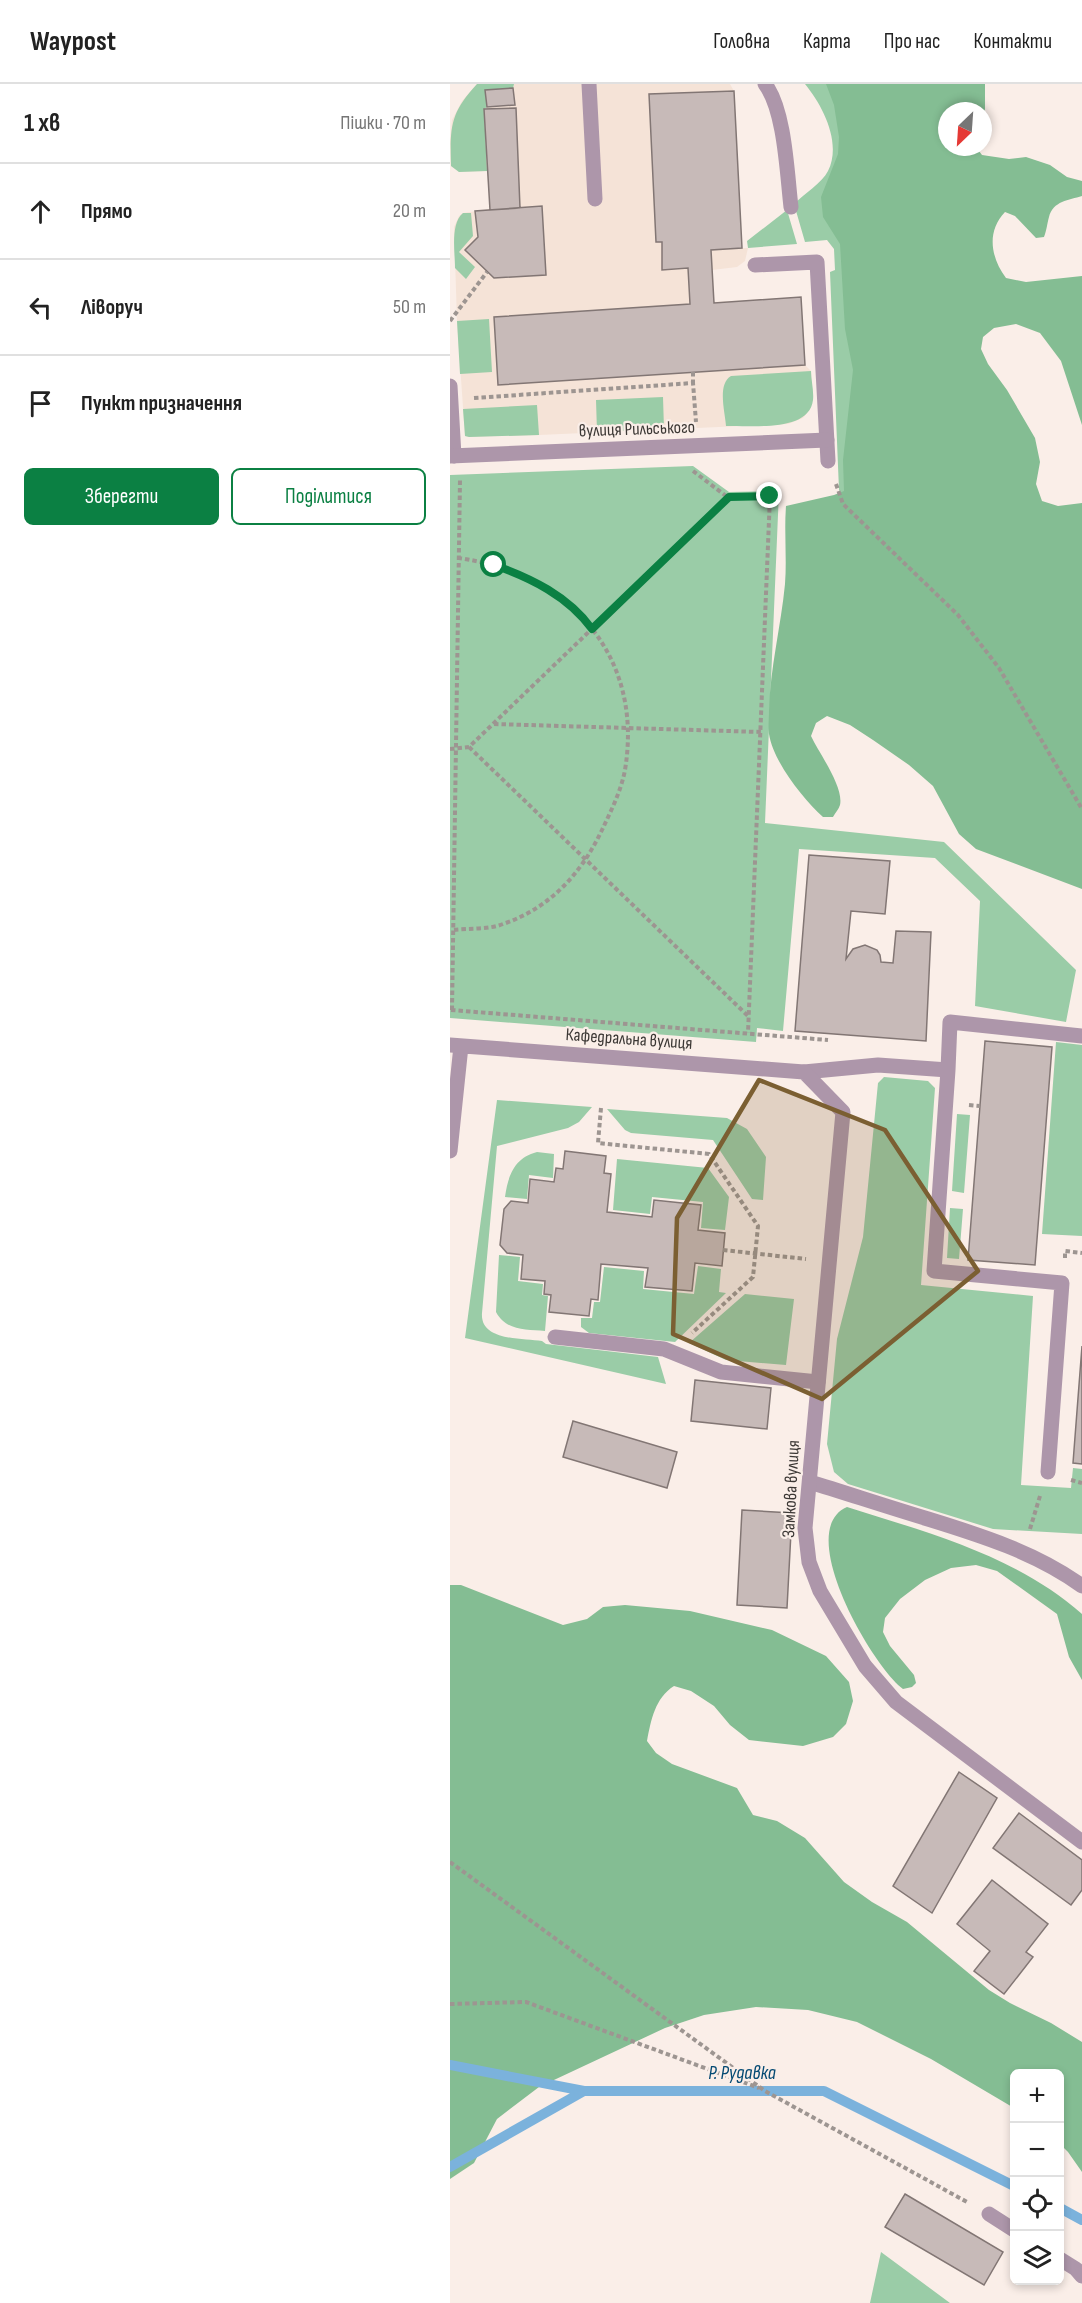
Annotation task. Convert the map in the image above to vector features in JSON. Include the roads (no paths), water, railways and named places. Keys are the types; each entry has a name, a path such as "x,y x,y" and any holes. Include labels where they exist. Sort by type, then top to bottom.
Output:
{"street":[{"path":"589,84 595,199"},
{"path":"765,84 781,126 791,207"},
{"path":"755,265 817,262 828,461"},
{"path":"450,386 452,456"},
{"name":"вулиця Рильського","path":"452,456 827,440"},
{"path":"1048,1473 1062,1283 934,1271 950,1022 1082,1036"},
{"path":"450,1151 455,1045"},
{"name":"Кафедральна вулиця","path":"455,1045 804,1072 878,1065 948,1070"},
{"name":"Замкова вулиця","path":"804,1072 843,1112 805,1528 809,1562 820,1591 865,1666 896,1702 1082,1842"},
{"path":"555,1337 664,1349 721,1372 818,1382"},
{"path":"810,1482 981,1535 1023,1553 1082,1586"},
{"path":"989,2214 1010,2227"},
{"path":"1064,2262 1076,2269 1082,2276"}],"waterway":[{"name":"Р. Рудавка","path":"450,2065 584,2091 824,2091 1010,2184"},
{"path":"450,2167 584,2091"},
{"name":"Р. Рудавка","path":"1064,2210 1082,2220"}]}
